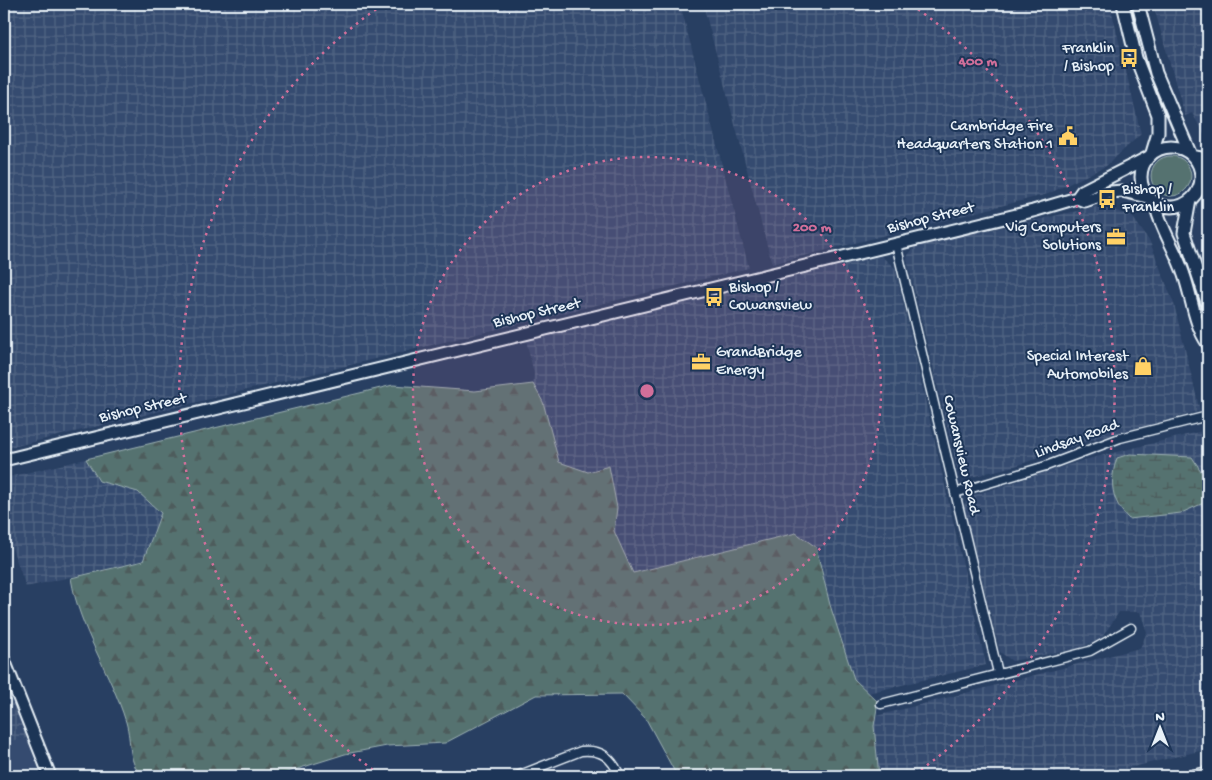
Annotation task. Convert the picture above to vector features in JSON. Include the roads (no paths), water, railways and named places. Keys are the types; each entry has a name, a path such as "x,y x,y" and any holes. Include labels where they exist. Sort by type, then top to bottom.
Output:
{"main road":[{"path":"1123,4 1136,58 1158,115 1158,133 1142,168 1143,188 1152,200 1184,274 1200,332 1208,344"},
{"path":"1138,4 1156,73 1201,175 1199,194 1184,234 1208,305"},
{"path":"1149,156 1171,146 1192,155 1208,159"},
{"name":"Bishop Street","path":"1077,198 1082,191 1149,156"},
{"name":"Bishop Street","path":"4,460 1032,211 1077,198 1086,201 1119,191 1152,200"},
{"path":"1152,200 1173,207 1199,194"},
{"path":"4,660 50,776"},
{"path":"1193,776 1208,773"}],"street":[{"name":"Cowansview Road","path":"896,244 998,673"},
{"name":"Lindsay Road","path":"955,493 1046,466 1120,438 1208,416"},
{"path":"881,704 1090,651 1131,628"},
{"path":"523,775 581,750 590,750 604,753 615,764 620,776"}],"place":[{"name":"Franklin / Bishop","path":"1129,58"},
{"name":"Cambridge Fire Headquarters Station 1","path":"1068,136"},
{"name":"Bishop / Franklin","path":"1107,199"},
{"name":"Vig Computers Solutions","path":"1116,237"},
{"name":"Bishop / Cowansview","path":"714,297"},
{"name":"GrandBridge Energy","path":"701,362"},
{"name":"Special Interest Automobiles","path":"1143,366"}]}
